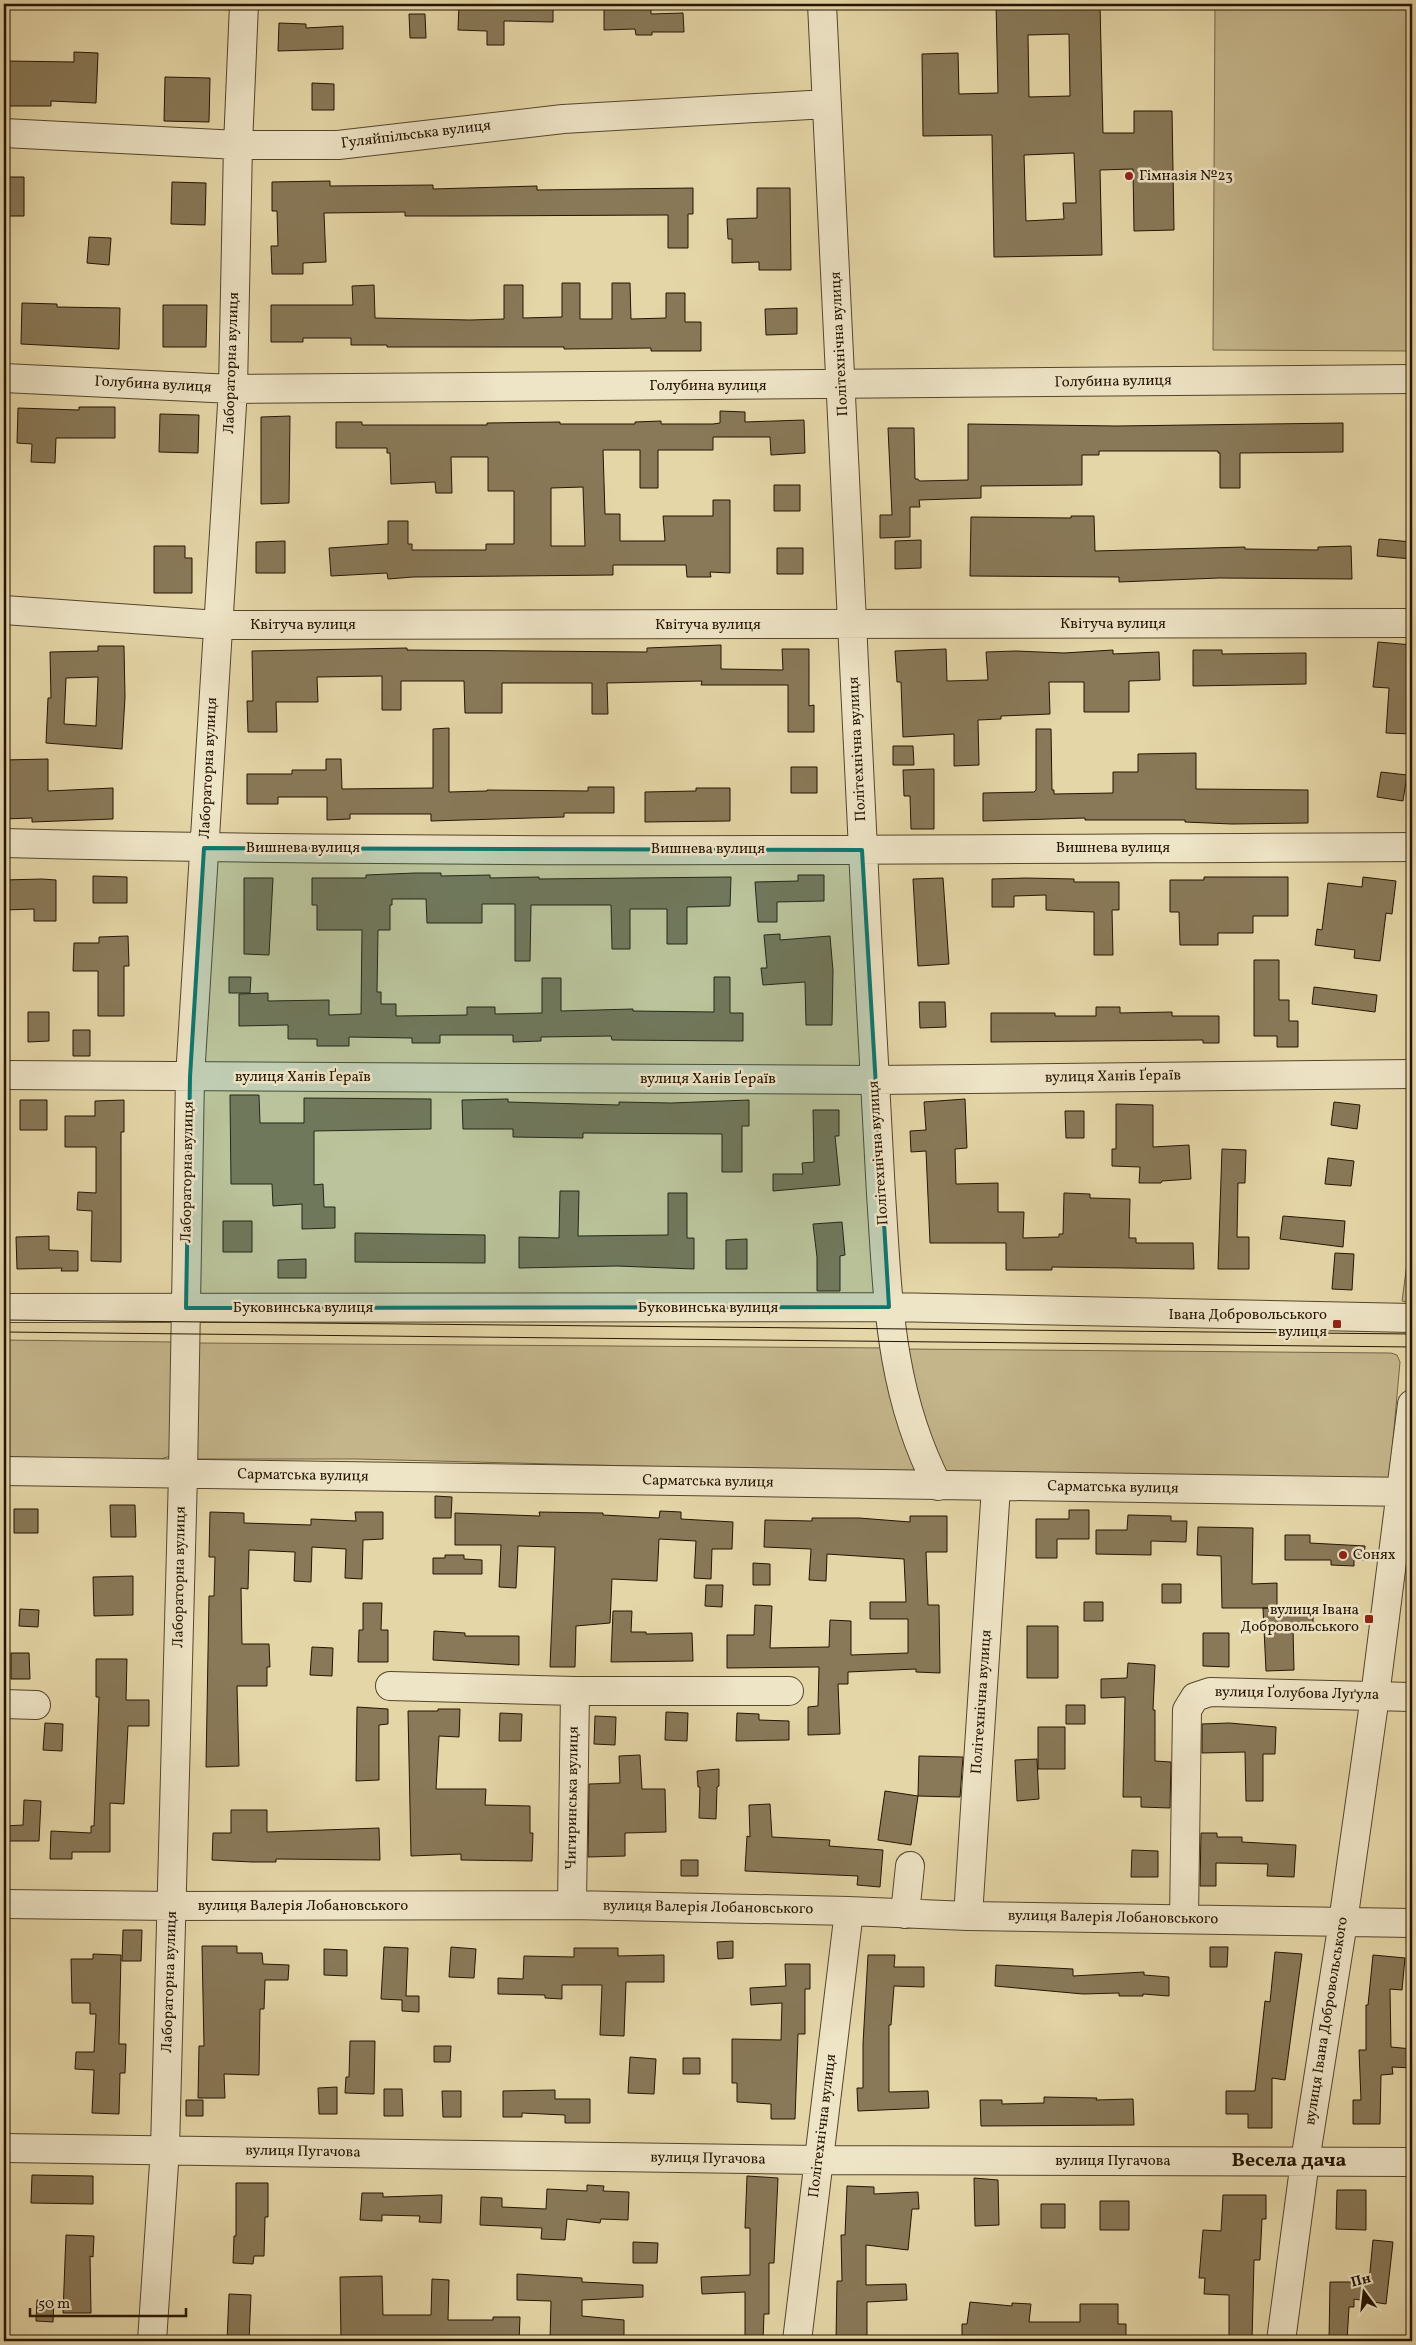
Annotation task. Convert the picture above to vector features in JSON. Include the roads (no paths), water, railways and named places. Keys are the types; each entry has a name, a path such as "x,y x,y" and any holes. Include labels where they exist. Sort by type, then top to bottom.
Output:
{"street":[{"name":"Лабораторна вулиця","path":"152,2341 165,2149 183,1474 190,1077 233,389 238,145 244,4"},
{"name":"Політехнічна вулиця","path":"822,4 842,385 862,850 874,1080 889,1308 896,1364 905,1404 923,1456 938,1486"},
{"name":"Гуляйпільська вулиця","path":"4,133 238,145 338,145 563,119 827,104"},
{"name":"Голубина вулиця","path":"4,378 233,389 1412,380"},
{"name":"Квітуча вулиця","path":"4,610 218,625 1412,623"},
{"name":"Вишнева вулиця","path":"4,843 204,848 862,850 1412,847"},
{"name":"вулиця Ханів Ґераїв","path":"4,1075 874,1080 1412,1074"},
{"name":"Буковинська вулиця","path":"4,1308 889,1308 1412,1318"},
{"name":"вулиця Івана Добровольського","path":"1281,2341 1375,1696 1407,1492 1412,1404"},
{"name":"Сарматська вулиця","path":"4,1471 1407,1492"},
{"name":"Політехнічна вулиця","path":"968,1916 996,1487"},
{"path":"390,1686 575,1691 790,1691"},
{"name":"Чигиринська вулиця","path":"572,1905 575,1691"},
{"name":"вулиця Ґолубова Луґула","path":"1184,1918 1188,1710 1195,1697 1210,1692 1412,1697"},
{"path":"4,1704 36,1705"},
{"path":"905,1914 910,1866"},
{"name":"вулиця Валерія Лобановського","path":"4,1904 172,1906 572,1905 849,1911 968,1916 1412,1923"},
{"name":"Політехнічна вулиця","path":"798,2341 849,1911"},
{"name":"вулиця Пугачова","path":"4,2148 820,2160 1412,2162"}],"tram line":[{"path":"4,1320 1412,1334"},
{"path":"4,1332 1412,1347"}],"place":[{"name":"Гімназія №23","path":"1129,176"},
{"name":"Івана Добровольського вулиця","path":"1337,1324"},
{"name":"Сонях","path":"1343,1555"},
{"name":"вулиця Івана Добровольського","path":"1369,1619"}],"district":[{"name":"Весела дача","path":"1289,2161"}]}
